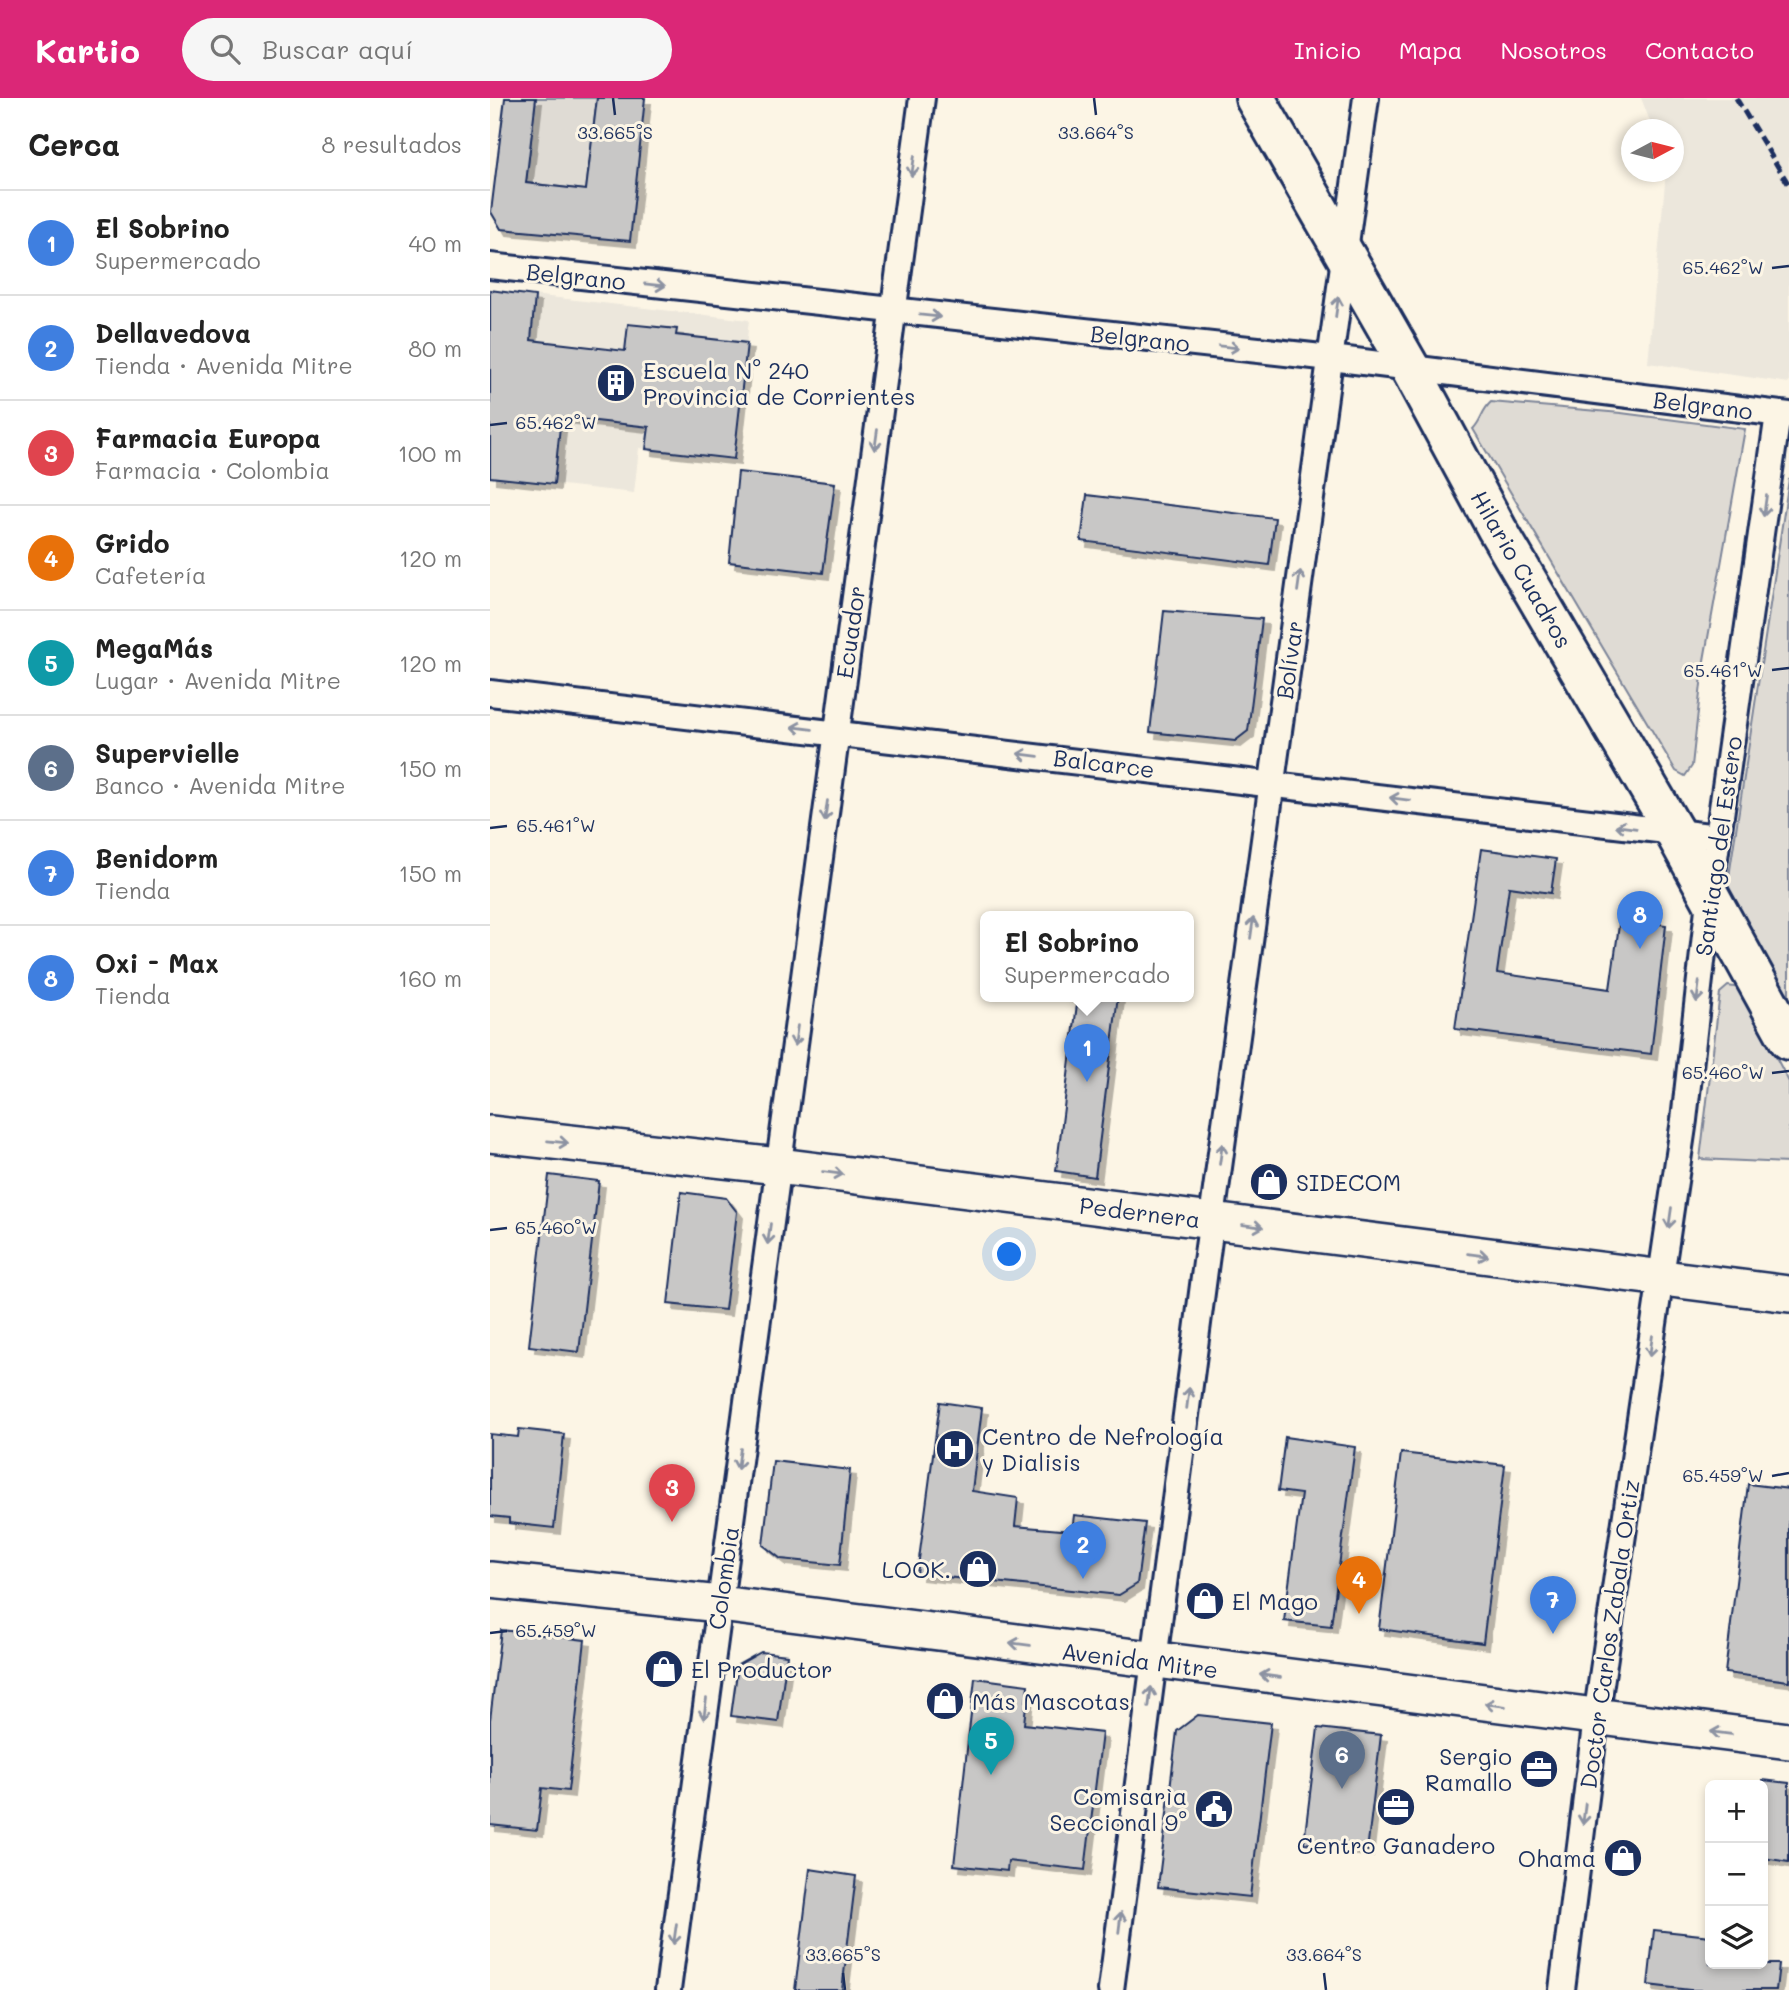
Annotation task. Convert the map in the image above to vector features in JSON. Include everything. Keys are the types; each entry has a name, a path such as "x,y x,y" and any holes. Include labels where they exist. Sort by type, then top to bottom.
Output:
{"main road":[{"name":"Hilario Cuadros","path":"1255,98 1410,368 1497,529 1675,833 1709,900 1789,1040"},
{"name":"Pedernera","path":"490,1134 778,1166 1789,1294"},
{"name":"Avenida Mitre","path":"490,1580 719,1604 1154,1662 1789,1741"}],"street":[{"name":"Ecuador","path":"778,1166 922,98"},
{"name":"Bolívar","path":"1111,1990 1211,1221 1366,98"},
{"name":"Belgrano","path":"490,266 1331,358 1784,415"},
{"name":"Santiago del Estero","path":"1661,1278 1684,1120 1709,900 1784,415"},
{"name":"Balcarce","path":"490,693 1718,837"},
{"name":"Colombia","path":"668,1990 778,1166"},
{"name":"Doctor Carlos Zabala Ortiz","path":"1562,1990 1596,1718 1661,1278"}],"shaded area":[{"path":"536,98 597,98 586,190 526,183"},
{"path":"1641,98 1789,98 1789,383 1648,363 1665,182 1684,182 1684,119 1649,119"},
{"path":"490,290 749,320 734,459 639,448 634,493 490,477"},
{"path":"1491,402 1621,413 1745,429 1703,666 1692,766 1685,776 1676,771 1473,429"},
{"path":"1789,479 1789,1017 1725,903"},
{"path":"1728,986 1740,988 1789,1082 1789,1163 1700,1159 1720,993"}],"building":[{"path":"505,98 536,98 526,183 586,190 597,98 645,98 630,241 501,229 491,212"},
{"name":"Escuela N° 240 Provincia de Corrientes","path":"490,290 535,296 531,340 625,351 628,324 677,329 676,335 747,343 734,459 646,449 649,427 561,417 554,484 490,477"},
{"path":"738,472 835,483 823,573 729,562"},
{"path":"1087,495 1275,518 1269,565 1081,541"},
{"path":"1164,611 1262,619 1248,731 1235,741 1150,732"},
{"path":"1481,849 1556,859 1551,893 1509,887 1497,973 1610,989 1620,918 1666,925 1651,1054 1455,1029"},
{"path":"1077,1002 1117,1002 1095,1177 1056,1171"},
{"path":"549,1175 599,1181 579,1352 529,1346"},
{"path":"681,1192 726,1198 737,1212 725,1310 668,1304"},
{"path":"940,1402 982,1408 972,1491 1018,1498 1015,1526 1072,1531 1074,1515 1145,1523 1137,1584 1119,1595 917,1574"},
{"path":"519,1429 564,1434 554,1528 509,1523 509,1518 490,1516 490,1434 518,1437"},
{"path":"1285,1437 1355,1447 1331,1626 1284,1621 1301,1494 1278,1491"},
{"path":"1401,1453 1505,1465 1483,1643 1379,1629"},
{"path":"773,1461 850,1470 840,1565 781,1559 763,1545"},
{"path":"1748,1484 1789,1489 1789,1681 1725,1673"},
{"path":"501,1630 585,1640 568,1791 542,1788 537,1830 490,1825 490,1720"},
{"path":"761,1652 787,1655 778,1722 731,1716 738,1665"},
{"path":"975,1678 1028,1685 1024,1724 1102,1733 1085,1870 1008,1861 1007,1871 954,1865"},
{"name":"Comisarìa Seccional 9°","path":"1198,1715 1271,1723 1250,1897 1158,1887 1177,1731"},
{"path":"1318,1728 1381,1735 1367,1851 1304,1843"},
{"path":"1768,1781 1789,1783 1789,1862 1768,1859"},
{"path":"810,1869 856,1876 842,1990 795,1990"},
{"path":"1654,1930 1705,1935 1705,1969 1768,1969 1768,1964 1779,1964 1776,1990 1690,1990 1648,1985"}],"railway":[{"path":"1736,98 1789,185"}],"place":[{"name":"Escuela N° 240 Provincia de Corrientes","path":"616,383"},
{"name":"Oxi - Max","path":"1640,949"},
{"name":"El Sobrino","path":"1087,1082"},
{"name":"SIDECOM","path":"1269,1182"},
{"name":"Centro de Nefrología y Dialisis","path":"955,1449"},
{"name":"Farmacia Europa","path":"672,1522"},
{"name":"LOOK.","path":"978,1569"},
{"name":"Dellavedova","path":"1083,1579"},
{"name":"El Mago","path":"1205,1601"},
{"name":"Grido","path":"1359,1614"},
{"name":"Benidorm","path":"1553,1634"},
{"name":"El Productor","path":"664,1669"},
{"name":"Más Mascotas","path":"945,1701"},
{"name":"Sergio Ramallo","path":"1539,1769"},
{"name":"MegaMás","path":"991,1775"},
{"name":"Supervielle","path":"1342,1789"},
{"name":"Centro Ganadero","path":"1396,1807"},
{"name":"Comisarìa Seccional 9°","path":"1214,1809"},
{"name":"Ohama","path":"1623,1858"}]}
